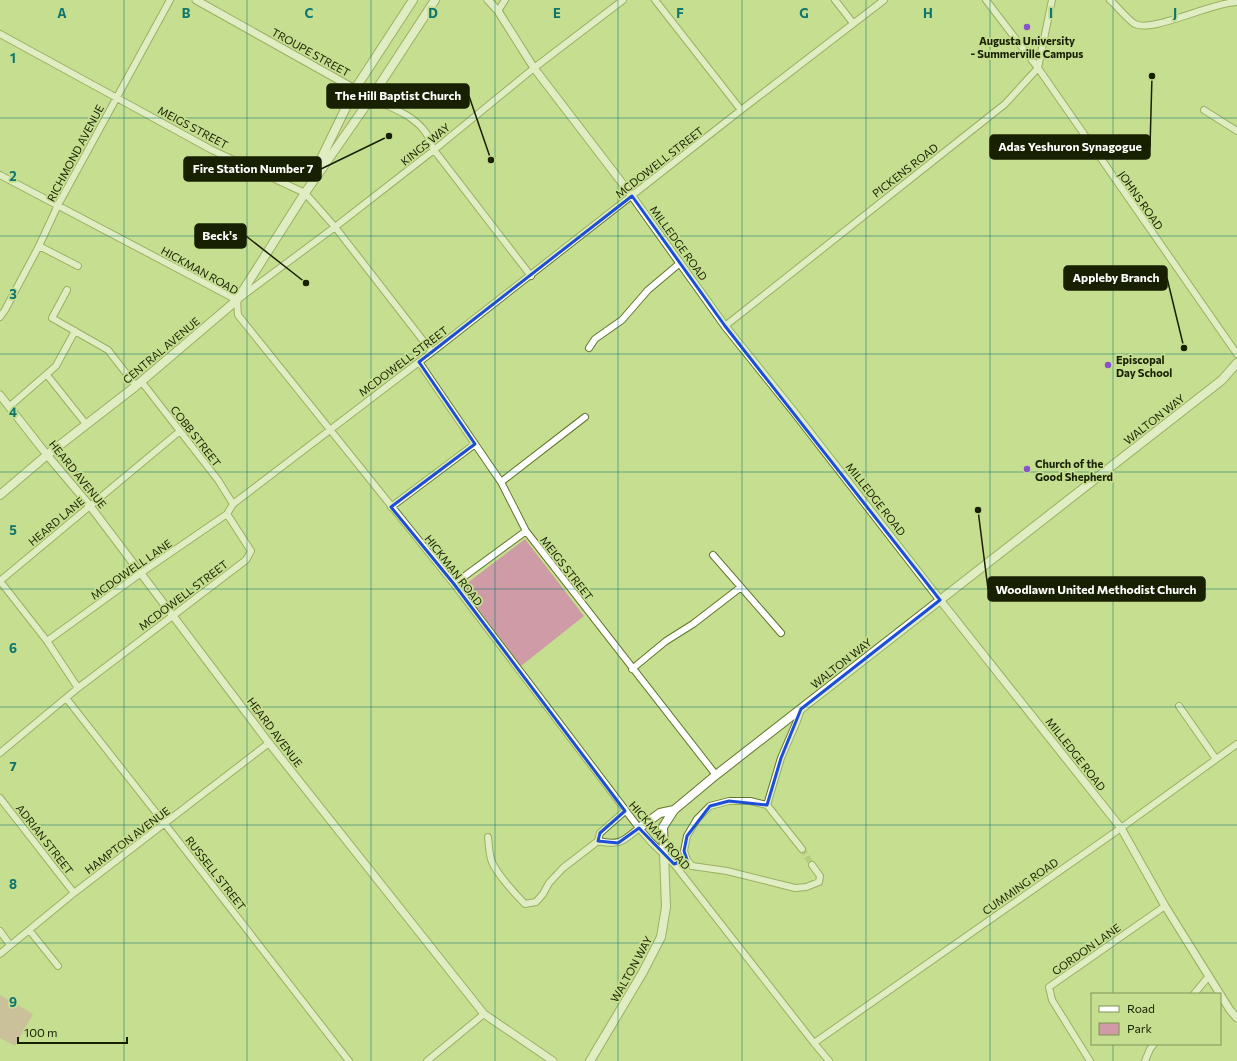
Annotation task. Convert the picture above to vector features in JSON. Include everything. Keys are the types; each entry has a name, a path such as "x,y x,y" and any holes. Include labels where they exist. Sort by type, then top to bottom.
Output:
{"main road":[{"name":"CENTRAL AVENUE","path":"305,193 355,89 413,0"},
{"name":"CENTRAL AVENUE","path":"0,495 47,455 139,383 237,300 305,193 371,98 435,0"},
{"name":"WALTON WAY","path":"590,1061 643,972 661,937 666,907 663,827 674,810 716,775 1222,380 1237,363"},
{"path":"639,828 660,813 674,810"}],"street":[{"name":"RICHMOND AVENUE","path":"0,317 39,246 58,205 170,0"},
{"name":"TROUPE STREET","path":"196,0 415,121 426,133 434,150 531,276"},
{"name":"MILLEDGE ROAD","path":"488,0 498,11 534,68 632,196 725,326 1120,828 1165,906 1220,993"},
{"path":"498,11 505,0"},
{"name":"KINGS WAY","path":"237,300 335,227 434,150 534,68 624,0"},
{"path":"655,0 741,110"},
{"path":"835,0 854,23"},
{"name":"MCDOWELL STREET","path":"0,753 78,688 246,560 251,551 227,514 233,504 531,276 741,110 884,0"},
{"name":"JOHNS ROAD","path":"986,0 1038,68 1237,354"},
{"path":"1038,68 1052,0"},
{"path":"1110,0 1135,24 1148,25 1219,5 1237,2"},
{"name":"MEIGS STREET","path":"0,34 212,150 305,193 335,227 432,352"},
{"name":"PICKENS ROAD","path":"725,326 1005,104 1038,68"},
{"path":"1204,110 1237,131"},
{"name":"HICKMAN ROAD","path":"0,174 237,300 238,316 391,508 454,584 625,811 650,842 674,864 829,1061"},
{"path":"39,246 78,266"},
{"path":"588,348 594,339 622,320 648,290 680,263"},
{"name":"COBB STREET","path":"67,290 52,318 108,350 139,383 180,431 218,480 233,504"},
{"path":"10,406 56,366 75,331"},
{"name":"MEIGS STREET","path":"419,362 501,482 526,531 716,775"},
{"path":"46,375 86,424"},
{"name":"HEARD AVENUE","path":"0,395 47,455 90,506 269,743 484,1014 553,1061"},
{"path":"501,482 585,417"},
{"name":"HEARD LANE","path":"0,581 180,431"},
{"path":"391,508 475,444"},
{"name":"MCDOWELL LANE","path":"47,641 141,573 227,514"},
{"path":"454,584 526,531"},
{"path":"713,555 781,633"},
{"path":"0,581 47,641 78,688"},
{"path":"632,669 666,641 693,624 741,587"},
{"name":"RUSSELL STREET","path":"66,698 349,1061"},
{"path":"1180,706 1216,759"},
{"path":"767,805 781,758 801,709"},
{"name":"HAMPTON AVENUE","path":"0,954 30,931 74,893 269,743"},
{"name":"CUMMING ROAD","path":"814,1043 1237,744"},
{"name":"ADRIAN STREET","path":"0,798 74,893"},
{"path":"802,849 767,805 750,801 729,800 710,806 697,819 686,836 684,851 687,860 692,866 727,871 795,888 806,887 819,882 820,876 812,864"},
{"path":"598,842 600,833 625,811"},
{"path":"488,837 492,862 515,894 526,904 536,902 543,894 549,883 563,868 598,842 618,843 639,828"},
{"path":"674,864 687,860"},
{"name":"GORDON LANE","path":"1090,1061 1052,1000 1049,987 1165,906"},
{"path":"0,931 10,945"},
{"path":"30,931 58,966"},
{"path":"1195,993 1209,976"},
{"name":"MILLEDGE ROAD","path":"1221,995 1237,1018"},
{"path":"427,1061 484,1014"},
{"path":"1146,1061 1150,1049 1153,1045"}],"highlighted area":[{"path":"632,196 725,326 940,600 801,709 781,758 767,805 729,801 710,806 687,836 684,851 687,860 674,864 639,828 618,843 598,841 600,833 625,811 454,584 391,507 475,444 419,362"}],"green space":[{"path":"525,539 584,616 521,666 462,587"},
{"path":"0,995 33,1014 15,1046 0,1038"}],"tunnel":[{"path":"802,849 812,865"}],"place":[{"name":"Augusta University - Summerville Campus","path":"1027,27"},
{"name":"Adas Yeshuron Synagogue","path":"1152,76"},
{"name":"Fire Station Number 7","path":"389,136"},
{"name":"The Hill Baptist Church","path":"491,160"},
{"name":"Beck's","path":"306,283"},
{"name":"Appleby Branch","path":"1184,348"},
{"name":"Episcopal Day School","path":"1108,365"},
{"name":"Church of the Good Shepherd","path":"1027,469"},
{"name":"Woodlawn United Methodist Church","path":"978,510"}]}
